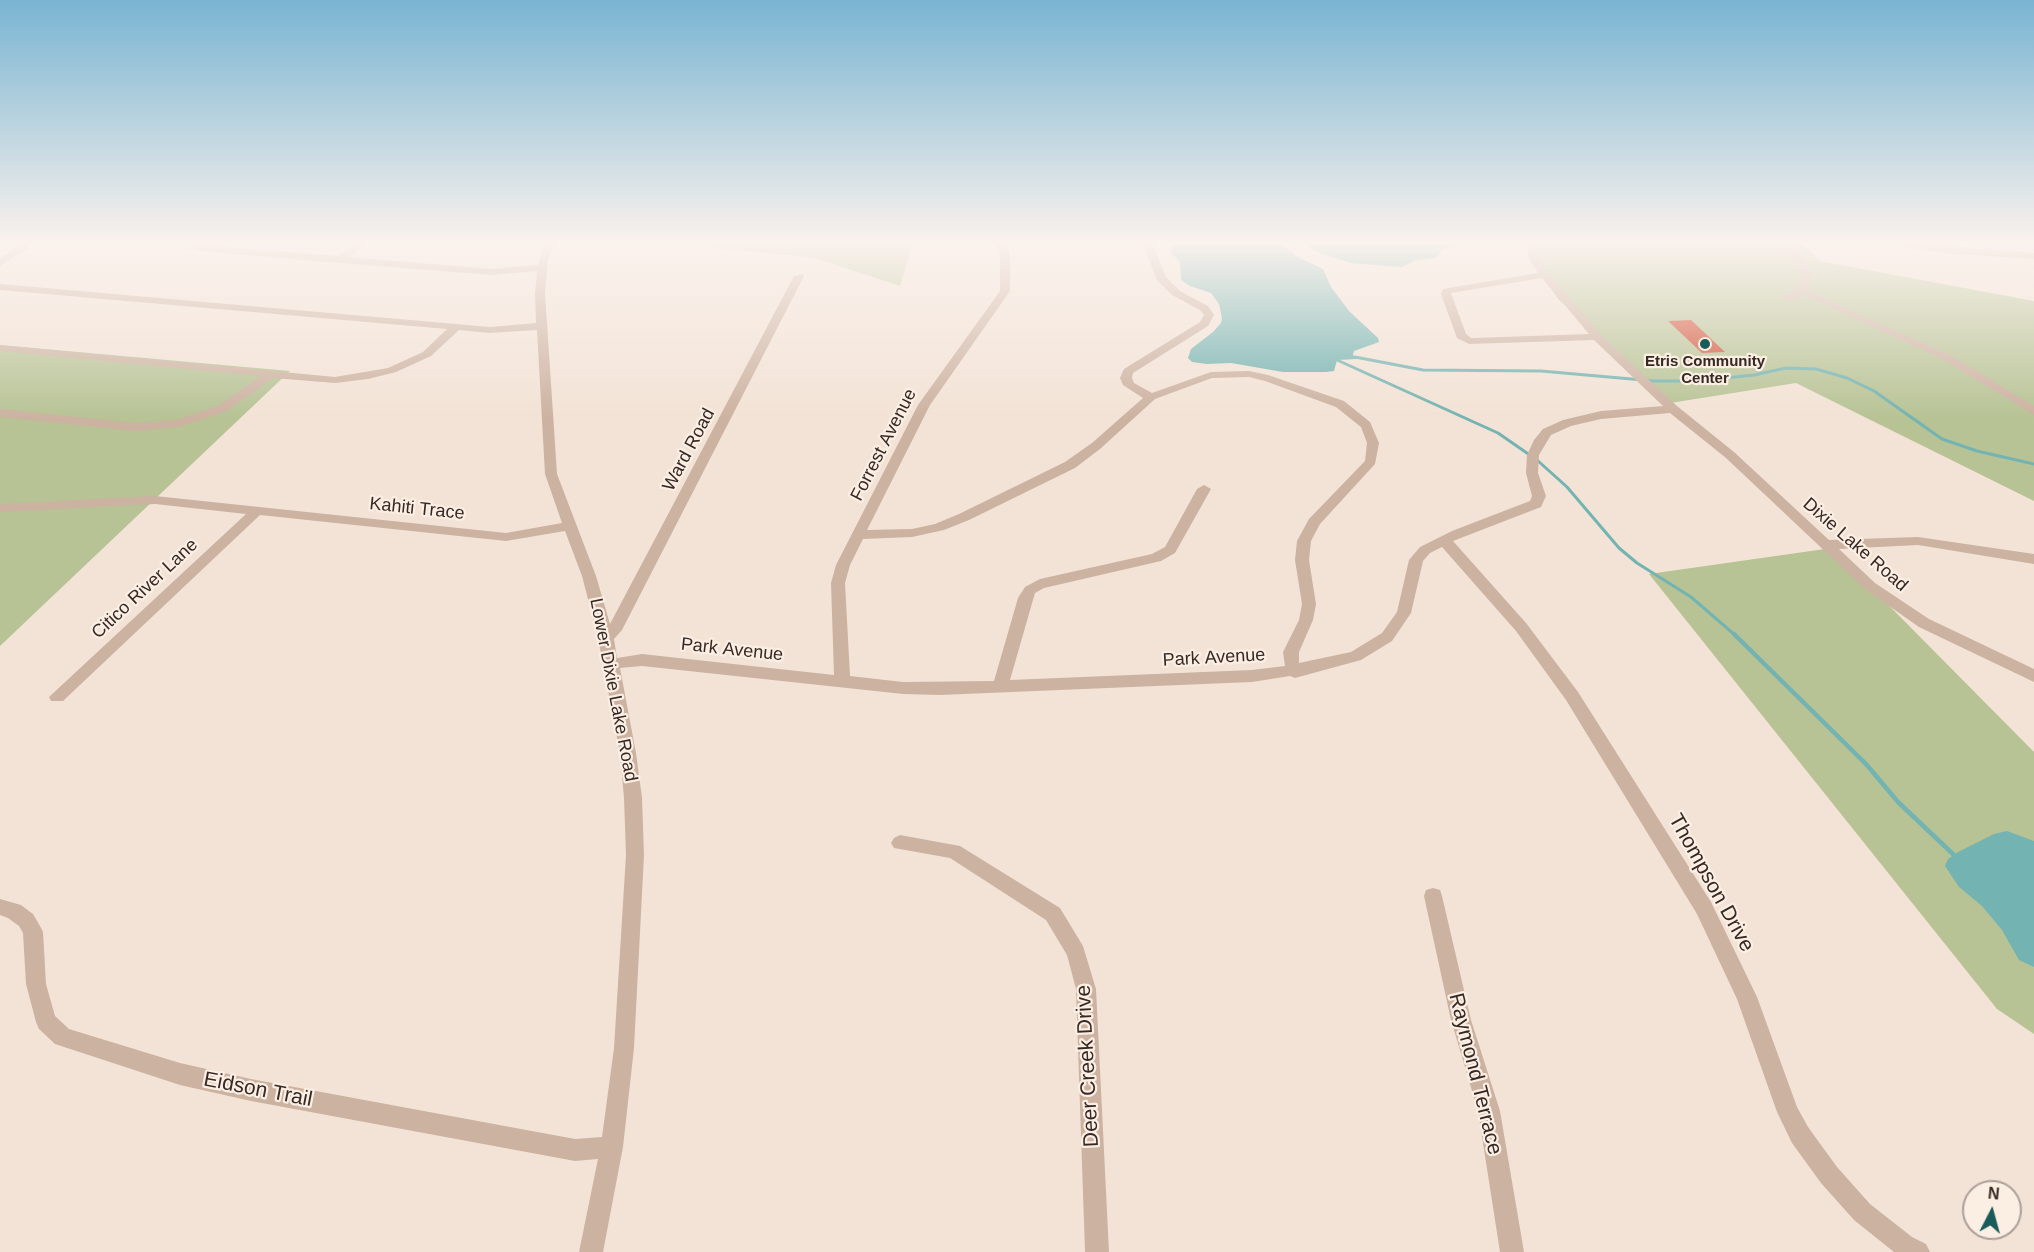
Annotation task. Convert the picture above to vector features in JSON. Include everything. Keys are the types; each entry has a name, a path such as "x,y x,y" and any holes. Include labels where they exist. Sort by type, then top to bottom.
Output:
{"street":[{"path":"172,301 456,327 515,330 542,326"},
{"name":"Lower Dixie Lake Road","path":"541,301 551,474 589,576 606,639 628,753 633,798 635,855 624,1048 612,1147 591,1252"},
{"name":"Ward Road","path":"606,639 614,630 786,301"},
{"name":"Forrest Avenue","path":"842,682 838,583 843,565 924,405 958,354 999,301"},
{"path":"1151,398 1129,386 1126,378 1128,371 1204,324 1209,315 1204,308 1192,301"},
{"path":"1449,301 1461,336 1469,341 1597,337"},
{"name":"Dixie Lake Road","path":"1567,301 1597,337 1673,409 1730,455 1870,586 1906,612 1972,648 2034,676"},
{"path":"1821,301 1946,357 2034,411"},
{"path":"0,348 335,380 376,374 418,359 456,327"},
{"path":"0,413 153,427 179,423 223,408 271,374"},
{"path":"858,535 912,533 964,518 1070,465 1096,446 1151,398 1211,375 1248,374 1268,378 1334,401 1359,418 1371,435 1373,452 1371,461 1314,522 1304,541 1302,560 1309,604 1306,620 1291,652 1290,660 1295,672"},
{"name":"Park Avenue","path":"611,664 642,660 903,688 1000,687 1252,676 1295,672 1356,656 1387,637 1398,625 1404,613 1416,560 1425,550 1443,540 1536,504 1539,496 1532,472 1533,455 1540,440 1554,428 1601,415 1673,409"},
{"path":"1000,687 1019,616 1030,590 1040,584 1156,558 1170,550 1204,489"},
{"name":"Kahiti Trace","path":"0,508 155,500 506,537 570,526"},
{"name":"Citico River Lane","path":"57,697 258,510"},
{"name":"Thompson Drive","path":"1443,540 1456,551 1514,619 1572,696 1704,908 1747,997 1788,1112 1800,1135 1828,1175 1862,1212 1904,1245 1918,1252"},
{"path":"1824,545 1918,541 2034,559"},
{"name":"Deer Creek Drive","path":"900,843 954,851 1053,914 1076,952 1086,989 1097,1252"},
{"name":"Raymond Terrace","path":"1433,896 1461,1020 1489,1111 1512,1252"},
{"name":"Eidson Trail","path":"0,908 14,911 26,920 33,932 36,984 46,1022 62,1037 180,1074 251,1090 575,1150 612,1147"}],"green space":[{"path":"1561,301 2034,301 2034,501 1796,383 1664,404 1602,338"},
{"path":"0,345 290,371 0,646"},
{"path":"1832,548 2034,752 2034,1034 1997,1009 1649,574"}],"water":[{"path":"1217,301 1342,301 1378,338 1379,342 1354,351 1353,355 1357,359 1337,360 1334,371 1326,372 1283,372 1231,363 1192,362 1188,358 1191,349 1221,323"},
{"path":"2007,831 2034,841 2034,967 2019,960 2002,930 1982,906 1959,887 1945,866 1948,859 1958,852 1994,834"}],"building":[{"name":"Etris Community Center","path":"1691,320 1725,352 1702,353 1668,321"}],"waterway":[{"path":"1355,357 1423,370 1541,371 1654,381 1697,381 1754,375 1786,368 1816,369 1847,378 1874,391 1942,439 1977,451 2034,464"},
{"path":"1337,360 1498,433 1537,460 1567,487 1619,548 1637,563 1691,597 1735,635"},
{"path":"1734,634 1866,764 1898,802 1954,855"}],"place":[{"name":"Etris Community Center","path":"1705,344"}]}
